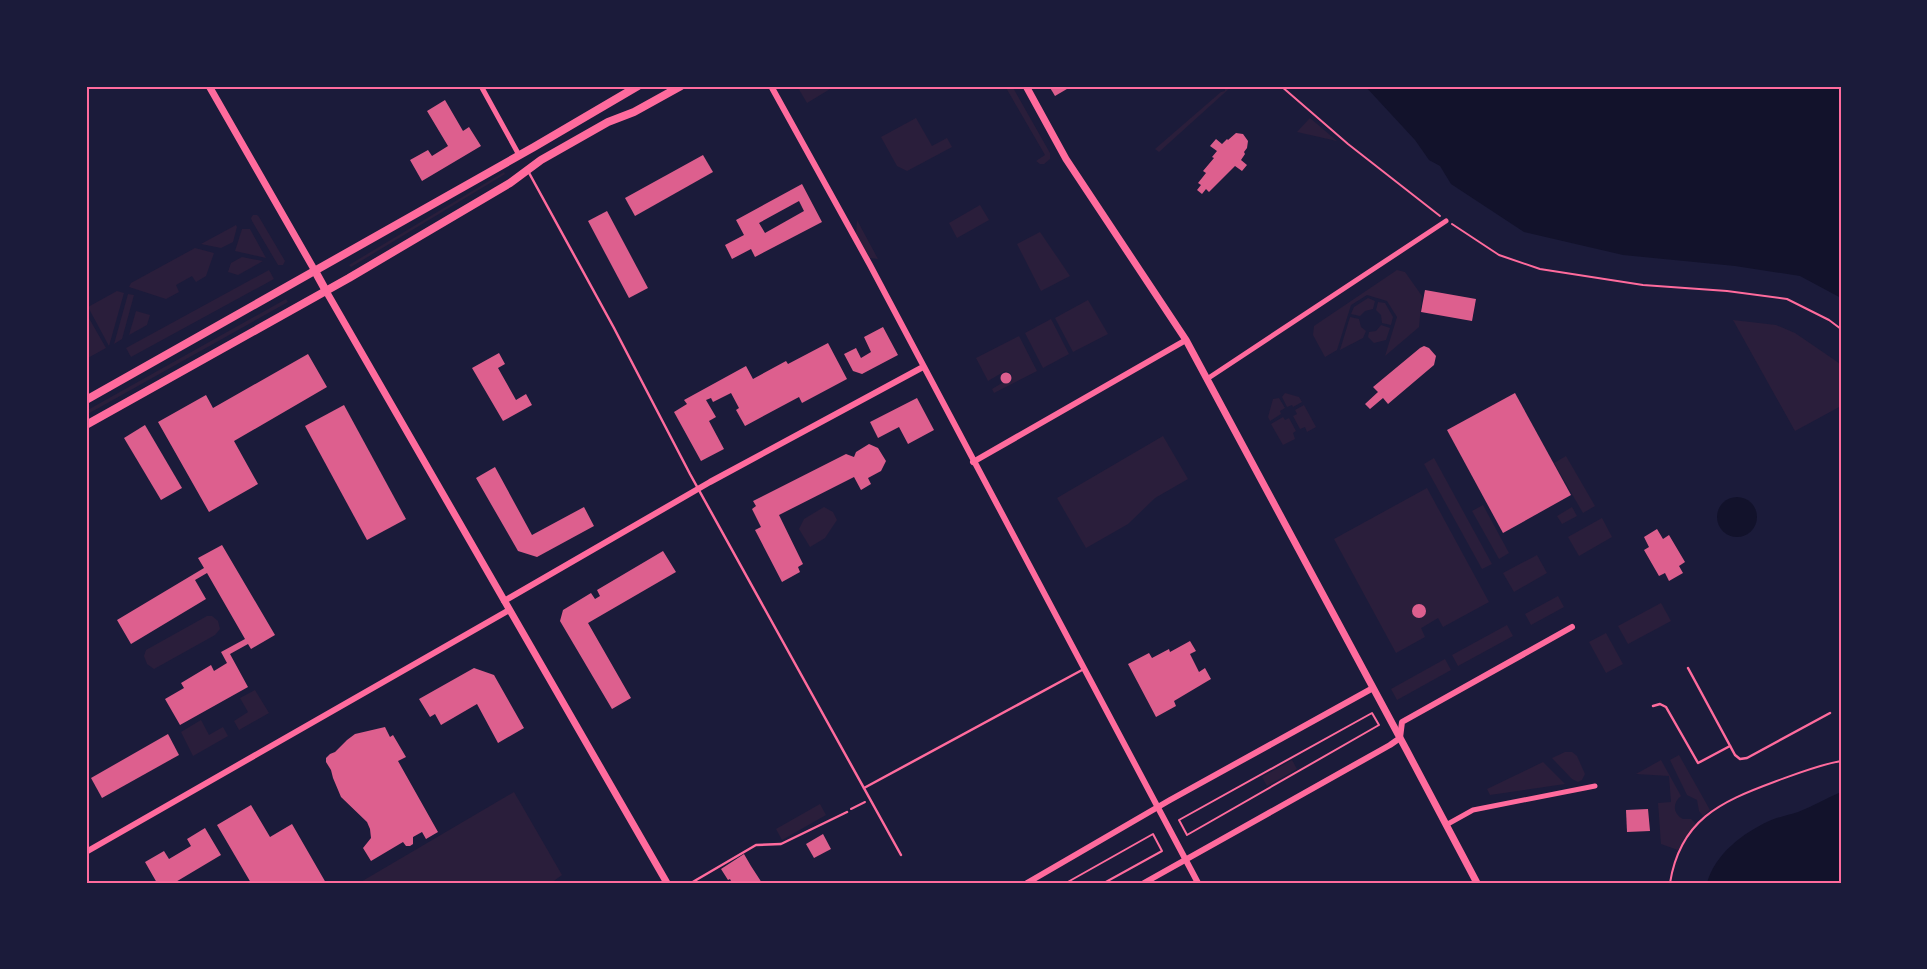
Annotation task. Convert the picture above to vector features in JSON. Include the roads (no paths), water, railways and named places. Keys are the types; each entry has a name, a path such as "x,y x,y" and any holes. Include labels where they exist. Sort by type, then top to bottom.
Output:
{"main road":[{"path":"209,86 666,883"},
{"path":"86,400 638,86"},
{"path":"86,425 326,290 510,183 528,170 608,122 634,112 681,86"},
{"path":"1026,86 1066,159 1186,340 1476,883"},
{"path":"519,155 528,170"}],"street":[{"path":"481,86 519,155"},
{"path":"771,86 870,265 1198,883"},
{"path":"1207,379 1446,221"},
{"path":"974,462 1186,340"},
{"path":"504,601 698,489 923,367"},
{"path":"86,852 509,610"},
{"path":"1390,719 1402,722 1572,627"},
{"path":"1027,883 1158,807 1373,688"},
{"path":"1144,883 1400,738 1402,722"},
{"path":"1446,825 1473,810 1595,786"}],"lane":[{"path":"528,170 698,489 901,855"},
{"path":"1688,668 1737,758 1747,758 1830,713"},
{"path":"864,788 1084,669"},
{"path":"1653,706 1660,704 1666,707 1698,763 1730,746"},
{"path":"691,883 756,845 781,844 847,812"}]}
